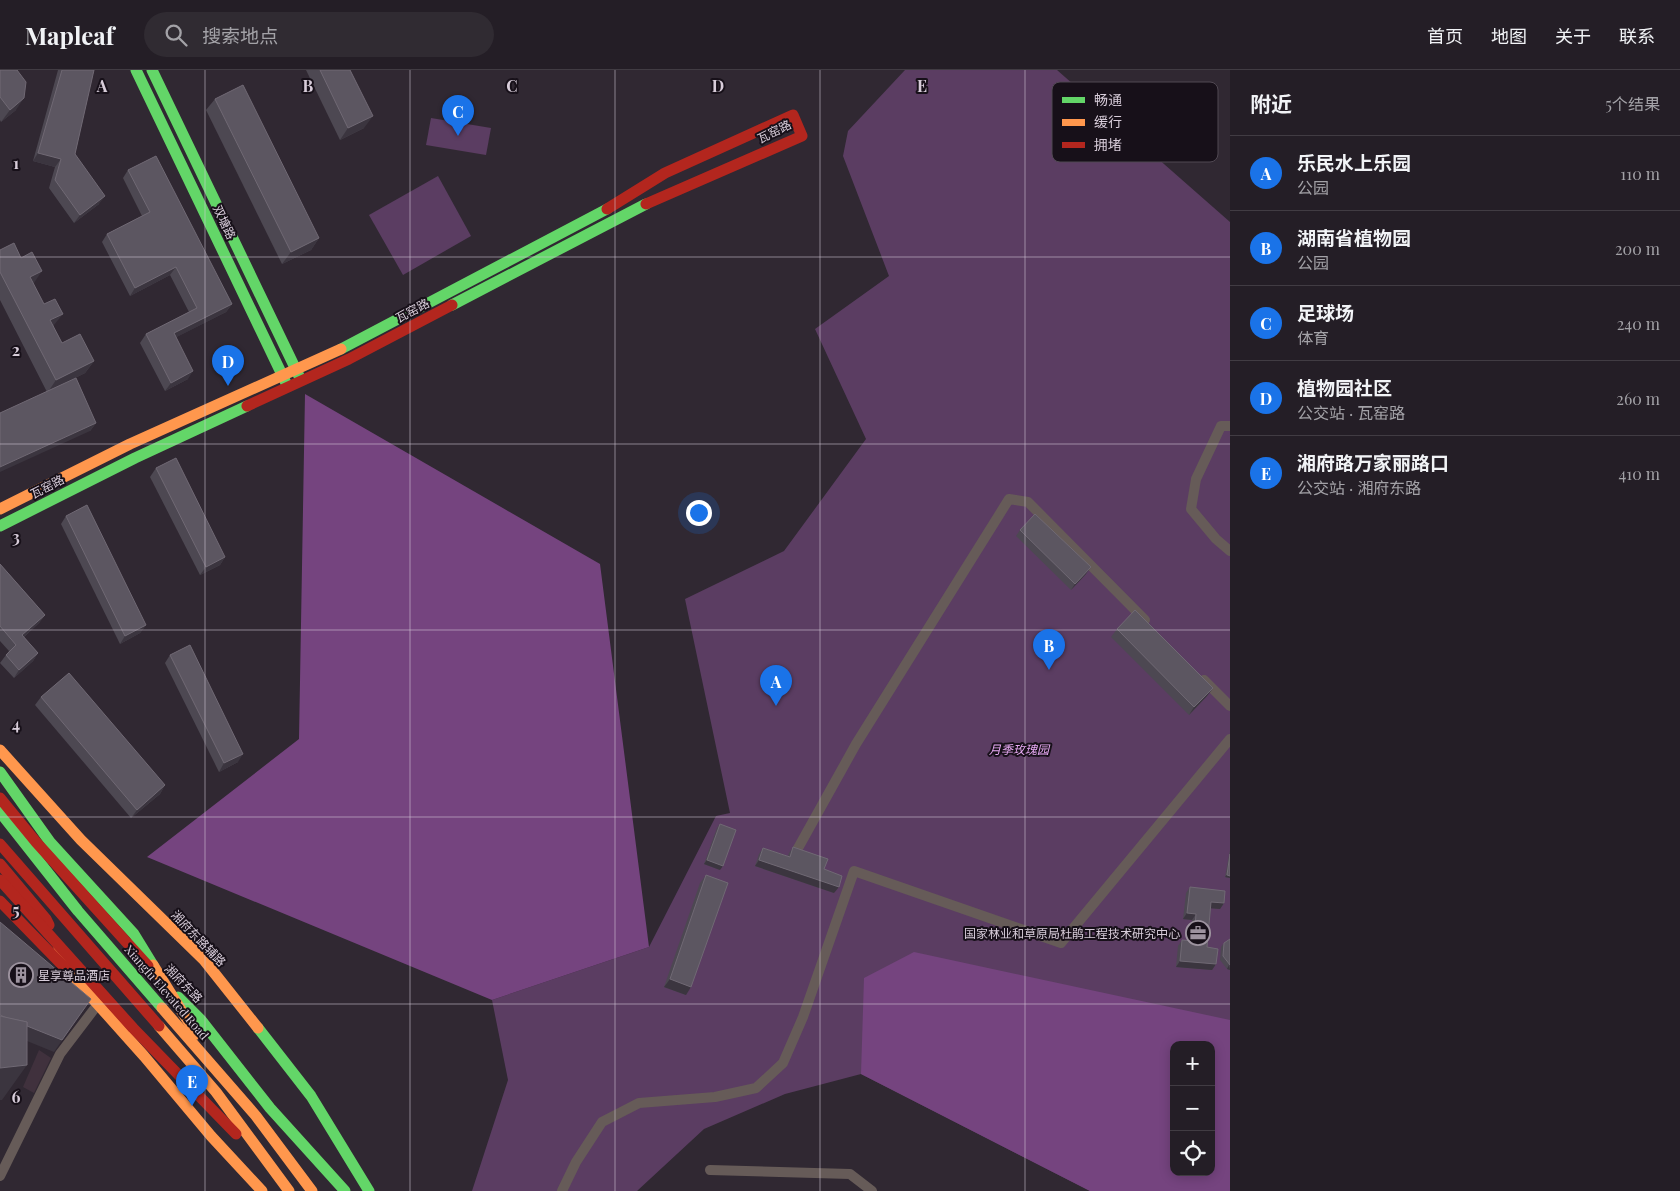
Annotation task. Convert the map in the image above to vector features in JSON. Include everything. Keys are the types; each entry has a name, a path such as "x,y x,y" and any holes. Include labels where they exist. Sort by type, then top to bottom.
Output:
{"main road":[{"name":"双塘路","path":"136,70 288,387"},
{"name":"双塘路","path":"152,70 302,381"},
{"name":"瓦窑路","path":"0,509 130,444 342,349 607,209 665,174 793,115 802,136 648,204 349,359 135,458 0,526"},
{"name":"湘府东路辅路","path":"0,750 80,840 204,960 311,1096 369,1191"},
{"path":"0,772 50,842 134,934 225,1081"},
{"name":"湘府东路","path":"0,798 36,842 120,936 201,1020 270,1108 345,1191"},
{"name":"Xiangfu Elevated Road","path":"0,812 78,911 256,1116 312,1191"},
{"path":"0,844 111,974 216,1092 286,1187"},
{"path":"0,864 46,919 68,971"},
{"path":"0,880 133,1028 286,1187"},
{"path":"0,901 68,971 144,1056 254,1191"},
{"path":"211,1136 262,1191"}],"street":[{"path":"1230,426 1221,426 1196,479 1190,509 1216,539 1230,551"},
{"path":"797,850 856,744 1009,498 1028,502 1153,629"},
{"path":"1195,671 1230,706"},
{"path":"562,1191 576,1162 602,1122 639,1103 715,1097 756,1088 784,1064 803,1017 854,871 1061,943 1230,739"},
{"path":"0,1176 60,1054 98,1004"},
{"path":"710,1170 850,1174 872,1191"}],"shaded area":[{"path":"305,394 600,564 649,947 492,1000 147,857 299,739"},
{"path":"914,952 1230,1020 1230,1191 1090,1191 861,1074 864,978"},
{"path":"39,1050 51,1058 34,1093 23,1087"}],"green space":[{"name":"月季玫瑰园","path":"905,70 1057,70 1071,82 1052,82 1052,162 1162,162 1230,222 1230,1191 1090,1191 861,1074 785,1094 704,1129 637,1191 472,1191 508,1080 492,1000 649,947 716,816 730,813 685,599 784,551 866,439 815,329 889,276 843,156 848,131"},
{"path":"431,118 491,128 486,155 426,145"},
{"path":"438,176 471,236 403,275 369,215"}],"building":[{"path":"0,70 17,70 26,82 24,98 10,110 0,97"},
{"path":"62,70 94,70 75,154 105,196 80,215 55,180 61,159 38,153"},
{"path":"320,70 350,70 373,116 348,128"},
{"path":"243,85 319,238 291,252 215,99"},
{"path":"156,156 232,304 174,333 193,371 171,383 146,334 197,308 176,267 135,288 107,234 150,212 128,170"},
{"path":"14,243 21,258 32,252 42,271 30,277 44,304 55,299 63,314 50,320 62,343 80,334 94,361 56,380 0,272 0,250"},
{"path":"76,378 96,423 0,467 0,413"},
{"path":"176,458 225,557 206,567 156,468"},
{"path":"87,505 146,625 125,636 66,516"},
{"path":"1035,514 1091,567 1075,584 1020,530"},
{"path":"0,564 45,615 22,635 38,653 19,670 6,655 16,645 0,626"},
{"path":"1135,610 1213,688 1194,707 1117,629"},
{"path":"190,645 243,754 224,763 170,655"},
{"path":"69,673 165,785 137,810 41,697"},
{"path":"720,824 736,830 723,866 707,860"},
{"path":"793,847 828,859 824,869 842,876 839,887 759,860 763,848 790,857"},
{"path":"1230,854 1230,876 1227,875"},
{"path":"706,875 728,883 691,987 670,979"},
{"name":"国家林业和草原局杜鹃工程技术研究中心","path":"1190,887 1225,891 1224,903 1211,902 1207,947 1218,949 1216,964 1180,961 1182,940 1194,941 1196,914 1187,913"},
{"name":"星享尊品酒店","path":"0,922 91,999 62,1040 27,1026 27,1022 0,1015"},
{"path":"1230,939 1230,965 1223,956 1224,943"},
{"path":"0,1016 27,1022 27,1065 0,1068"}],"traffic: fast":[{"path":"136,70 286,383"},
{"path":"152,70 299,376"},
{"path":"452,305 646,204"},
{"path":"341,349 607,209"},
{"path":"0,526 135,458 247,406"},
{"path":"0,772 50,842 134,934 153,965"},
{"path":"0,812 78,911 162,1008"},
{"path":"178,997 201,1020 270,1108 345,1191"},
{"path":"258,1028 311,1096 369,1191"}],"traffic: slow":[{"path":"0,509 130,444 341,349"},
{"path":"0,750 81,840 204,960 258,1028"},
{"path":"59,948 68,971 144,1056 211,1136 262,1191"},
{"path":"153,965 196,1034"},
{"path":"162,1008 256,1116 312,1191"},
{"path":"159,1026 216,1092 289,1191"}],"traffic: jam":[{"path":"607,209 665,173 793,115 802,136 646,204"},
{"path":"247,406 349,359 452,305"},
{"path":"0,798 36,842 148,966"},
{"path":"0,844 159,1026"},
{"path":"0,864 49,925"},
{"path":"0,880 133,1028 236,1134"},
{"path":"0,901 68,971"}],"place":[{"name":"足球场","path":"458,136"},
{"name":"植物园社区","path":"228,386"},
{"name":"湖南省植物园","path":"1049,670"},
{"name":"乐民水上乐园","path":"776,706"},
{"name":"国家林业和草原局杜鹃工程技术研究中心","path":"1198,933"},
{"name":"星享尊品酒店","path":"21,975"},
{"name":"湘府路万家丽路口","path":"192,1106"}]}
